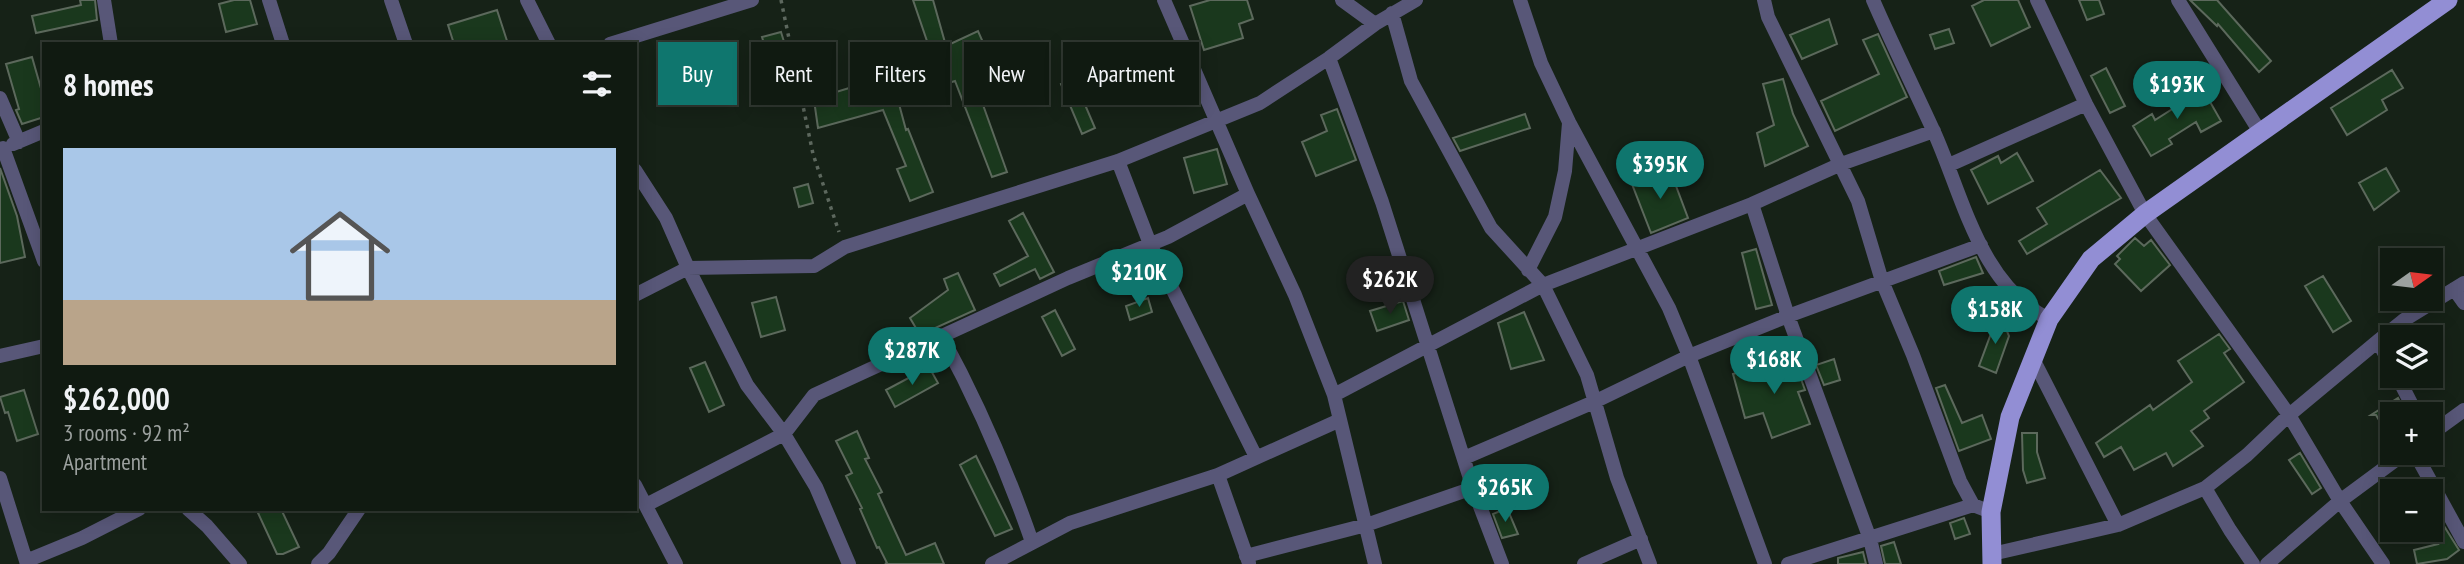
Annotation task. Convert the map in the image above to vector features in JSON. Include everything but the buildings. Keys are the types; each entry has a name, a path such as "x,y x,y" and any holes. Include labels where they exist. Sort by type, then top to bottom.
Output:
{"main road":[{"path":"1992,559 1982,509 2010,417 2049,319 2091,259 2145,214 2448,0"}],"street":[{"path":"104,0 111,42"},
{"path":"269,0 282,42"},
{"path":"391,0 405,42"},
{"path":"527,0 548,42"},
{"path":"616,42 752,0"},
{"path":"1164,0 1215,122 1295,295 1334,395 1375,564"},
{"path":"1342,0 1375,24"},
{"path":"637,294 688,268 814,266 845,247 1118,162 1260,103 1375,24 1416,0"},
{"path":"1520,0 1541,63 1569,122 1669,308 1765,564"},
{"path":"1764,0 1769,17 1857,201 1882,281 1961,481 1982,509 1788,564"},
{"path":"1872,0 1934,131 1981,245 2016,298 2031,311 2049,319"},
{"path":"2037,0 2086,104 2145,214 2289,415 2340,501 2383,564"},
{"path":"2178,0 2260,132"},
{"path":"1392,13 1411,81 1491,228 1543,285 1587,375 1617,478 1650,564"},
{"path":"1329,58 1382,202 1473,488 1502,564"},
{"path":"0,98 19,142"},
{"path":"1949,165 2086,104"},
{"path":"1528,270 1555,217 1565,171 1569,122"},
{"path":"1334,395 1543,285 1752,204 1841,164 1934,131"},
{"path":"42,132 1,149 42,256"},
{"path":"1118,162 1150,244 1256,457"},
{"path":"637,173 666,218 747,385 784,434 816,487 849,564"},
{"path":"646,505 784,434 814,395 1068,278 1168,237 1248,194"},
{"path":"1752,204 1788,316 1870,539 1876,564"},
{"path":"1464,458 1594,402 1689,356 1788,316 1981,245"},
{"path":"1992,559 2118,525 2205,488 2404,320 2459,286 2464,303"},
{"path":"942,337 979,407 1009,476 1031,542"},
{"path":"2378,341 2380,345"},
{"path":"0,356 42,346"},
{"path":"2032,357 2118,525"},
{"path":"2443,426 2464,411"},
{"path":"992,564 1070,523 1218,475 1340,420"},
{"path":"2267,564 2340,501 2389,465"},
{"path":"2422,465 2464,542"},
{"path":"1218,475 1247,560 1366,525 1473,488"},
{"path":"0,478 27,563 135,511"},
{"path":"2205,488 2253,564"},
{"path":"637,489 677,564"},
{"path":"190,511 240,564"},
{"path":"318,564 329,553 358,511"},
{"path":"1584,564 1641,539"}],"path":[{"path":"781,0 813,154 845,247"}]}
